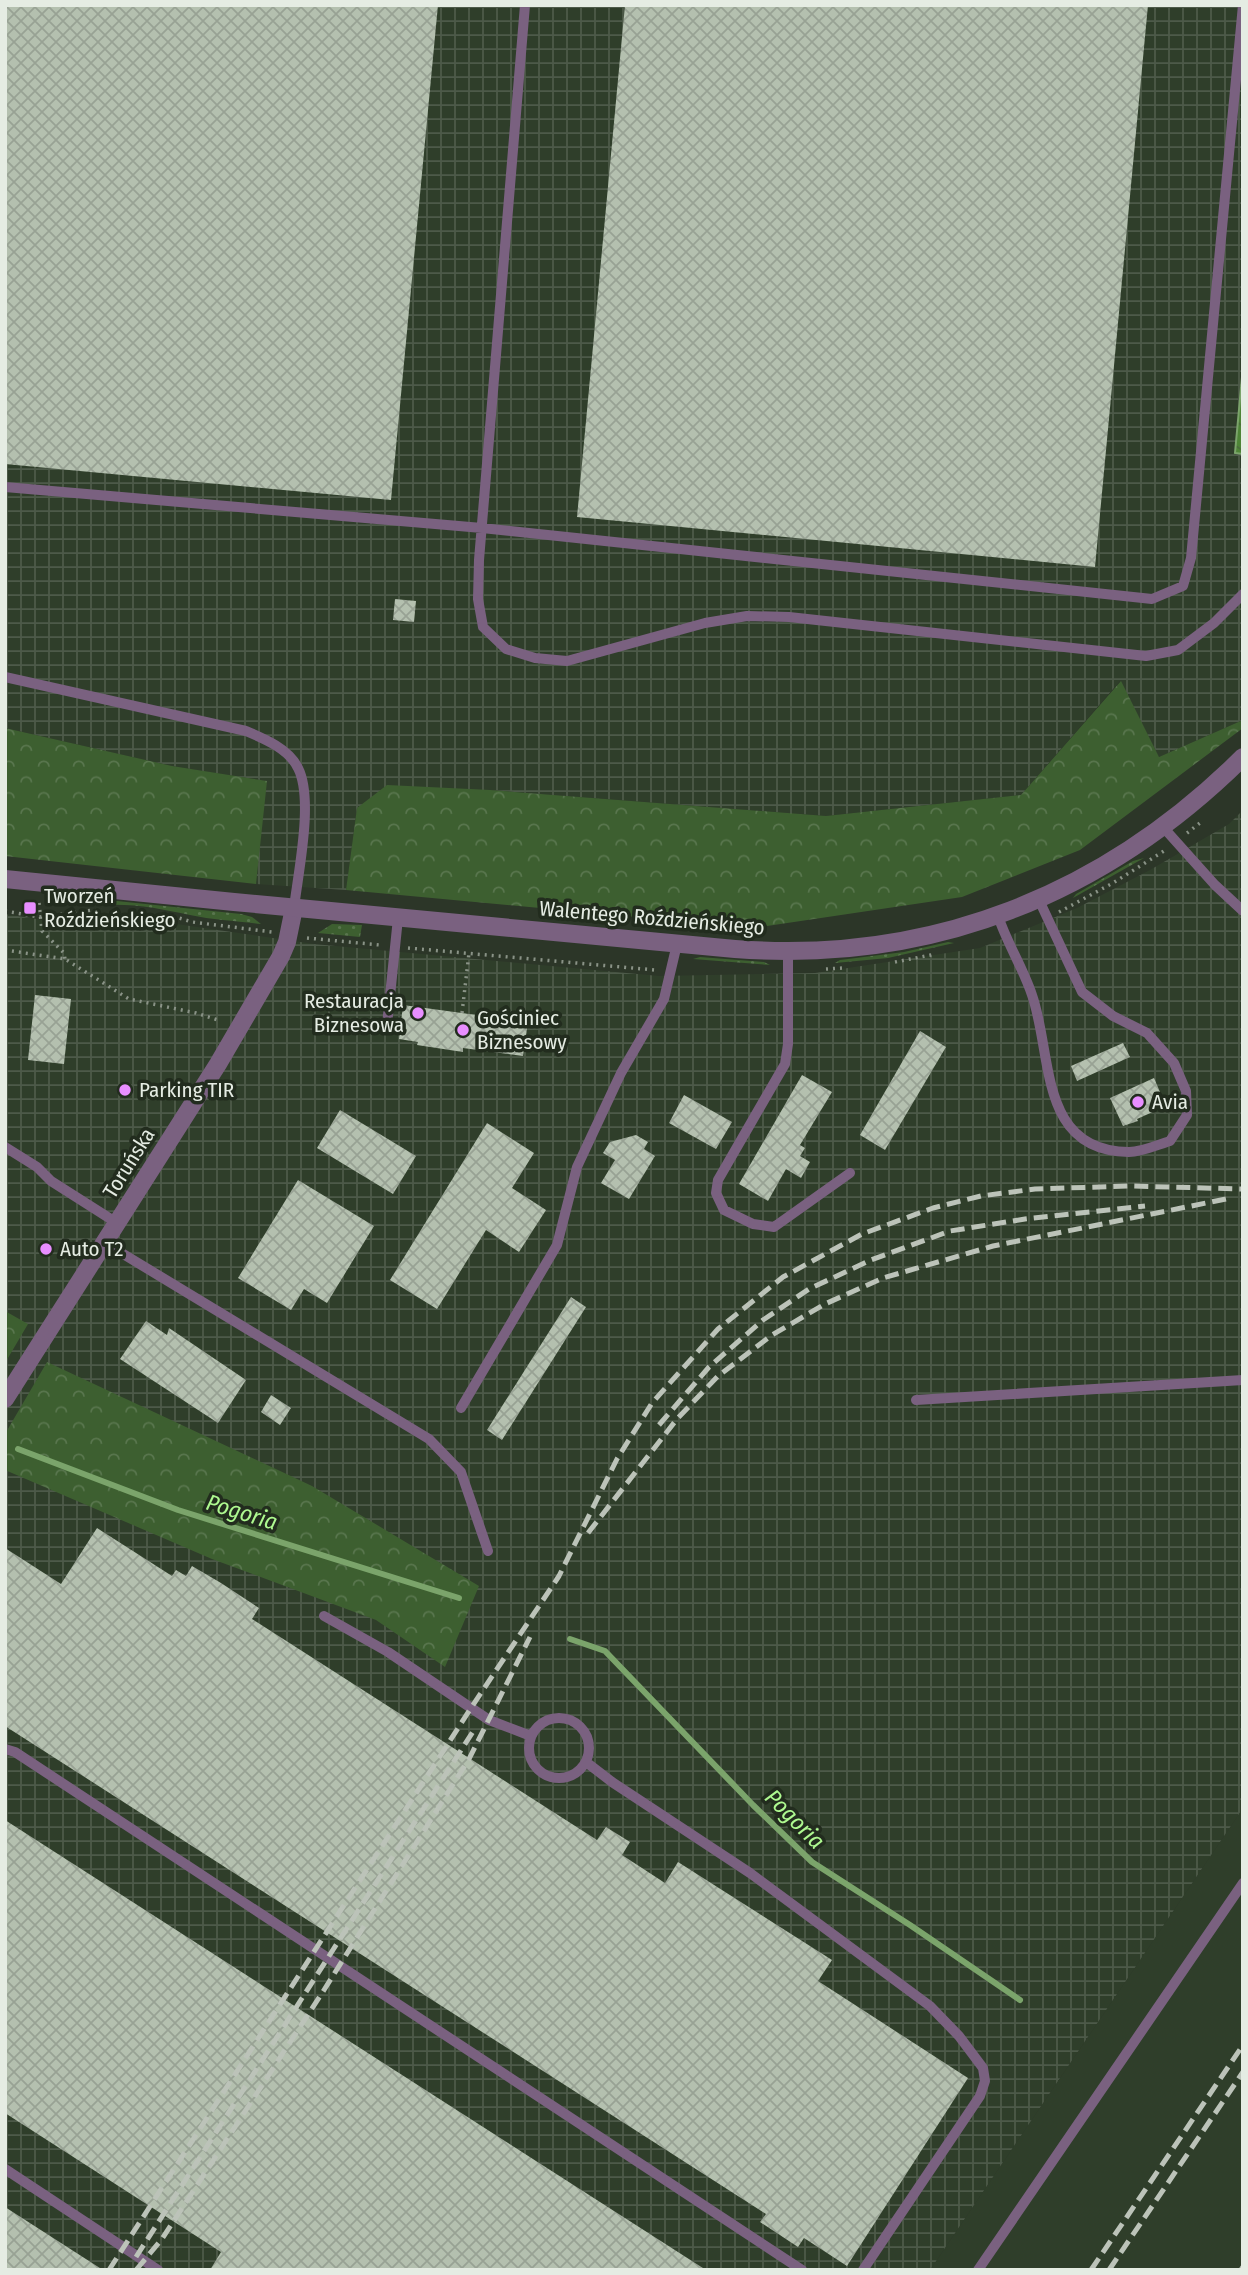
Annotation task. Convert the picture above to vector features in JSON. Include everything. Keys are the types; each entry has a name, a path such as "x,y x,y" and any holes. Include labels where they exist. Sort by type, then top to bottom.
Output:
{"street":[{"name":"Walentego Roździeńskiego","path":"5,878 677,944 824,951 886,944 947,931 998,916 1038,900 1108,864 1163,827 1243,757"},
{"name":"Toruńska","path":"5,1399 237,1032 286,947 294,908"}],"lane":[{"path":"525,5 478,599 483,627 506,649 535,658 567,661 705,623 747,616 789,618 1146,656 1178,650 1214,623 1243,594"},
{"path":"5,486 482,528 1152,599 1183,586 1191,558 1242,5"},
{"path":"5,677 246,731 276,746 298,768 304,787 305,807 294,908"},
{"path":"1163,827 1215,885 1243,911"},
{"path":"998,916 1032,996 1049,1086 1065,1120 1087,1143 1106,1149 1131,1152 1170,1141 1187,1115 1186,1091 1174,1063 1147,1033 1113,1016 1082,992 1038,900"},
{"path":"387,1025 398,918"},
{"path":"461,1408 557,1245 577,1167 621,1073 664,999 677,944"},
{"path":"788,951 788,1044 785,1064 718,1180 716,1193 724,1210 753,1224 774,1227 850,1173"},
{"path":"5,1147 37,1167 51,1181 117,1223"},
{"path":"105,1243 429,1439 461,1472 488,1551"},
{"path":"916,1400 1243,1380"},
{"path":"324,1616 388,1652 489,1720 531,1737"},
{"path":"553,1718 572,1721 580,1726 589,1743 586,1762 580,1769 564,1778 546,1775 533,1763 529,1745 531,1737 536,1728 553,1718"},
{"path":"5,1748 802,2270"},
{"path":"586,1762 750,1873 930,2006 960,2036 983,2068 985,2081 980,2096 863,2270"},
{"path":"978,2270 1243,1883"},
{"path":"5,2169 158,2270"}],"path":[{"path":"39,903 41,931 65,953 65,959"},
{"path":"5,911 39,917 88,909 114,909"},
{"path":"168,915 192,922 266,931"},
{"path":"5,950 65,959 129,999 196,1013 224,1022 237,1032"},
{"path":"462,1013 469,953"}],"shaded area":[{"path":"5,5 1243,5 1243,720 1159,757 1120,681 1021,795 826,816 490,790 357,808 346,890 256,884 266,781 172,766 5,728"},
{"path":"1243,810 1243,1808 930,2270 5,2270 5,914 43,920 82,913 84,917 107,914 314,944 659,976 815,973 980,948 1077,908 1150,870 1229,824"},
{"path":"1243,1808 1243,2270 930,2270"}],"green space":[{"path":"1121,681 1159,757 1243,720 1243,728 1080,850 962,897 754,928 346,890 357,808 387,785 490,790 826,816 1021,795"},
{"path":"5,728 172,766 267,781 256,884 5,856"},
{"path":"1144,858 1073,898 1133,861"},
{"path":"93,901 117,901 241,914 252,917 261,924 142,906 93,906"},
{"path":"332,924 362,925 360,937 318,933"},
{"path":"954,943 888,958 835,963 840,960 904,952"},
{"path":"700,957 764,962 770,965 693,959"},
{"path":"5,1311 28,1324 5,1363"},
{"path":"47,1362 312,1486 479,1586 445,1667 376,1620 212,1559 5,1470 5,1434"}],"water":[{"path":"1243,366 1243,454 1235,453"}],"building":[{"path":"5,5 438,5 391,500 5,464"},
{"path":"625,5 1148,5 1095,567 577,517"},
{"path":"395,599 416,601 414,622 393,620"},
{"path":"35,995 71,999 64,1064 28,1060"},
{"name":"Gościniec Biznesowy","path":"403,1005 528,1022 523,1056 463,1048 463,1052 417,1045 418,1042 399,1039"},
{"path":"920,1031 946,1047 885,1150 860,1135"},
{"path":"1123,1043 1130,1057 1077,1081 1071,1066"},
{"path":"802,1075 832,1092 800,1145 805,1148 800,1156 810,1162 801,1178 786,1169 768,1201 739,1184"},
{"path":"1154,1078 1166,1106 1123,1126 1110,1098"},
{"path":"684,1095 732,1122 716,1149 669,1123"},
{"path":"340,1110 416,1156 393,1194 317,1148"},
{"path":"487,1123 534,1153 512,1188 546,1210 519,1252 486,1230 437,1309 390,1280"},
{"path":"636,1135 648,1142 644,1149 655,1156 629,1199 601,1183 615,1160 603,1153 610,1142"},
{"path":"298,1180 374,1226 327,1303 304,1289 291,1310 238,1278"},
{"path":"571,1297 586,1307 502,1440 487,1430"},
{"path":"146,1321 167,1335 169,1328 246,1380 218,1423 120,1359"},
{"path":"271,1395 291,1408 280,1425 261,1412"},
{"path":"97,1528 172,1576 176,1570 186,1576 192,1566 221,1583 259,1608 252,1619 597,1840 606,1827 630,1842 622,1855 665,1883 678,1862 832,1960 818,1981 968,2078 847,2266 804,2238 798,2247 760,2222 766,2214 5,1726 5,1548 61,1584"},
{"path":"5,1820 706,2270 210,2270 221,2252 5,2113"},
{"path":"5,2207 103,2270 5,2270"}],"waterway":[{"name":"Pogoria","path":"18,1449 178,1510 459,1598"},
{"name":"Pogoria","path":"570,1639 605,1651 753,1805 812,1862 1020,2000"}],"railway":[{"path":"109,2270 559,1576 617,1459 652,1403 718,1329 783,1277 862,1234 933,1208 981,1196 1035,1189 1131,1186 1243,1189"},
{"path":"588,1533 677,1419 718,1376 772,1335 825,1304 883,1278 993,1246 1226,1199"},
{"path":"659,1425 709,1367 763,1320 809,1289 871,1260 950,1231 1025,1219 1145,1206"},
{"path":"136,2270 162,2239 324,1990 469,1759 530,1637"},
{"path":"136,2257 474,1730"},
{"path":"1091,2270 1243,2045"},
{"path":"1109,2270 1243,2072"}],"place":[{"name":"Tworzeń Roździeńskiego","path":"30,908"},
{"name":"Restauracja Biznesowa","path":"418,1013"},
{"name":"Gościniec Biznesowy","path":"463,1030"},
{"name":"Parking TIR","path":"125,1090"},
{"name":"Avia","path":"1138,1102"},
{"name":"Auto T2","path":"46,1249"}]}
